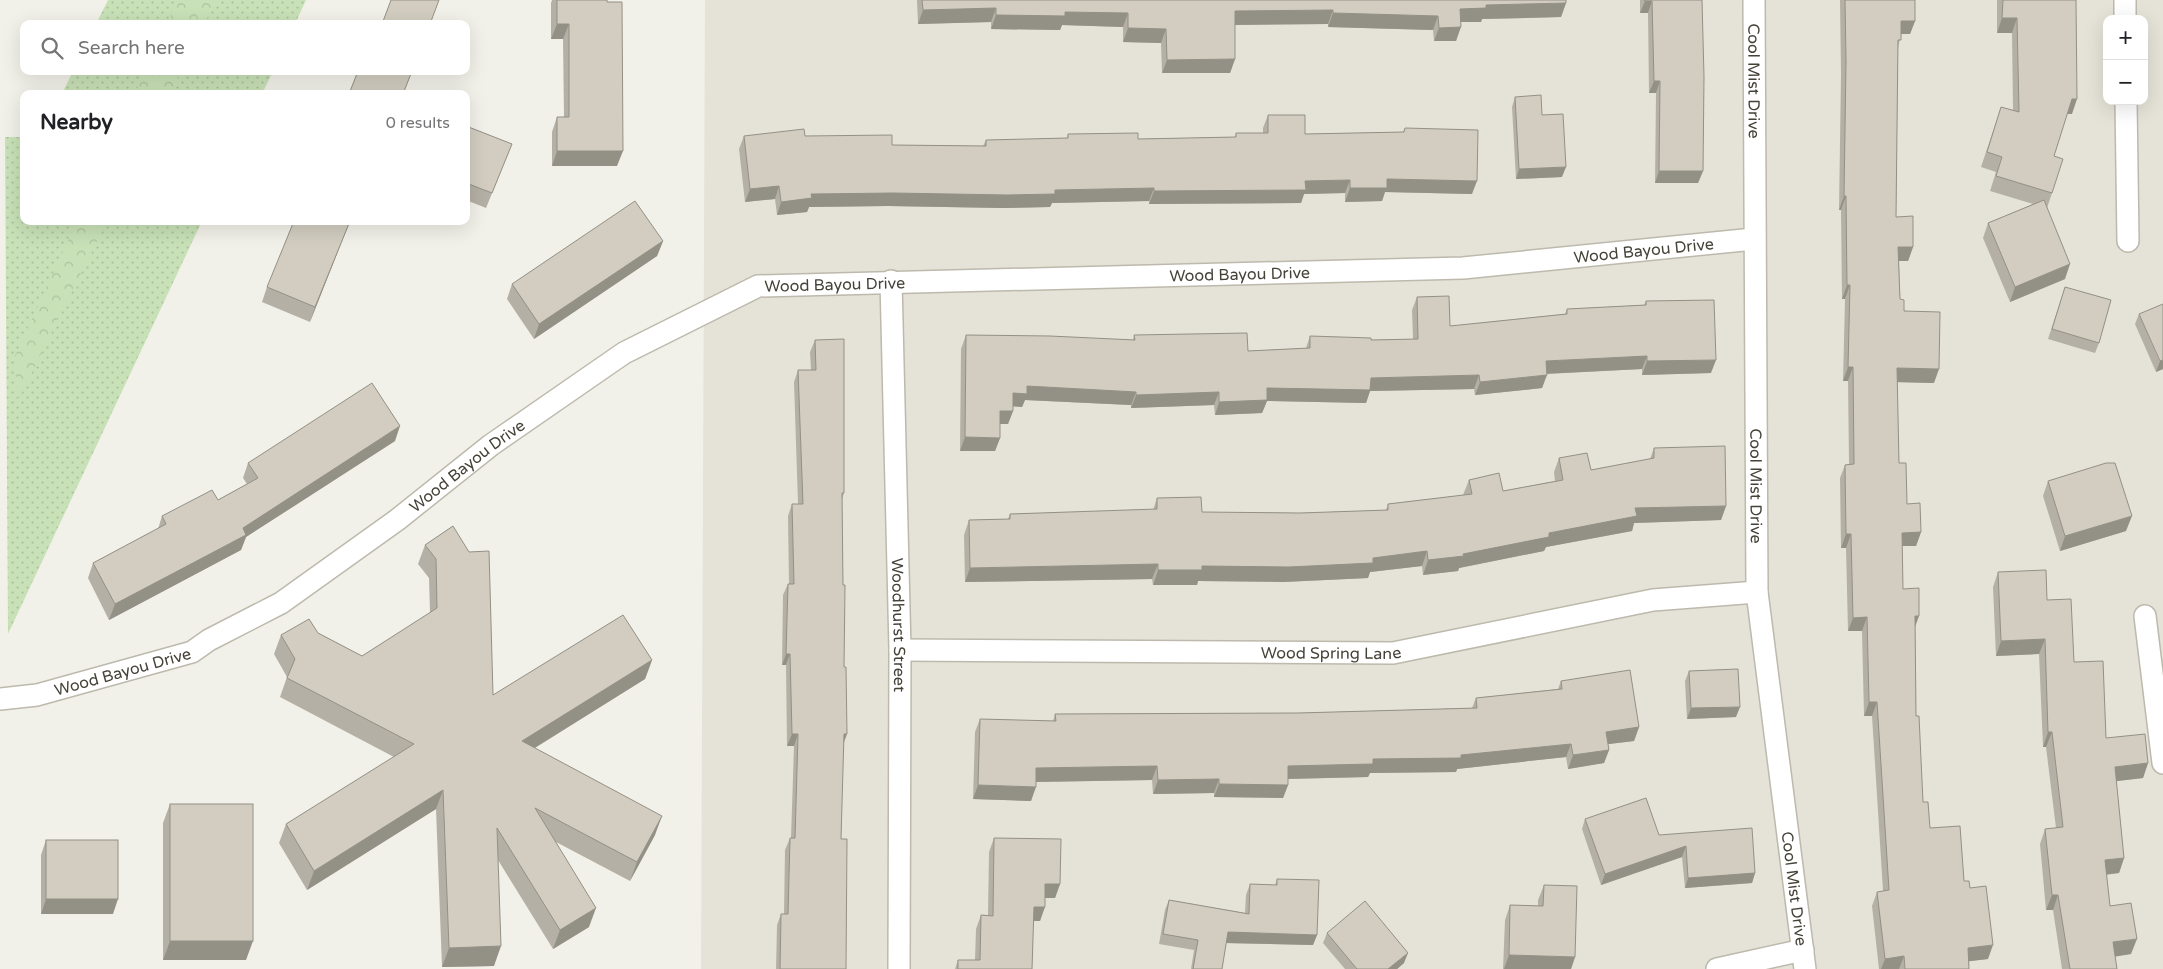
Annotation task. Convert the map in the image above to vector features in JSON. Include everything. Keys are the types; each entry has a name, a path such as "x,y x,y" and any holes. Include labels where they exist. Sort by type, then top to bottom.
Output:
{"street":[{"name":"Cool Mist Drive","path":"1754,0 1757,592 1804,960"},
{"path":"2125,0 2126,15"},
{"path":"2126,105 2128,241"},
{"name":"Wood Bayou Drive","path":"0,699 37,695 192,652 209,640 281,604 397,520 491,445 624,353 758,286 891,281 1463,268 1754,239"},
{"name":"Woodhurst Street","path":"891,281 900,650 899,969"},
{"name":"Wood Spring Lane","path":"900,650 1393,653 1653,600 1757,592"},
{"path":"2145,616 2163,764"},
{"path":"1717,969 1804,960"}],"shaded area":[{"path":"705,0 2163,0 2163,969 701,969"}],"green space":[{"path":"108,0 306,0 297,20 98,20"},
{"path":"177,0 216,0 206,20 169,20"},
{"path":"71,75 271,75 264,90 64,90"},
{"path":"143,75 179,75 172,90 137,90"},
{"path":"5,137 20,137 20,225 200,225 8,634"},
{"path":"75,225 105,225 17,402 15,356"}],"building":[{"path":"391,0 439,0 432,20 384,20"},
{"path":"557,0 607,0 607,2 622,2 623,151 557,151 557,117 569,117 569,24 557,24"},
{"path":"922,0 1566,0 1566,3 1486,5 1486,8 1460,9 1461,27 1439,28 1438,16 1333,13 1333,10 1235,11 1235,59 1167,60 1166,29 1128,28 1128,13 1065,12 1065,16 996,15 996,8 923,10"},
{"path":"1644,0 1702,0 1704,77 1703,171 1659,171 1660,81 1654,81 1652,1"},
{"path":"1845,0 1915,0 1915,21 1901,21 1901,40 1898,40 1896,217 1913,216 1913,247 1898,247 1900,299 1904,300 1904,311 1940,312 1939,369 1897,368 1899,463 1906,463 1907,504 1920,503 1921,532 1902,533 1903,589 1919,588 1919,616 1915,616 1916,716 1919,716 1923,802 1928,802 1930,828 1960,826 1964,881 1969,881 1970,888 1986,886 1993,945 1968,948 1969,969 1905,969 1904,956 1885,959 1877,892 1889,890 1877,702 1869,702 1867,617 1853,618 1851,534 1846,534 1845,465 1854,464 1853,367 1848,367 1850,285 1847,285 1846,196 1844,196"},
{"path":"2003,0 2076,0 2077,99 2072,99 2054,156 2063,159 2052,193 1996,176 2002,157 1987,152 2001,107 2019,112 2017,18 2002,18"},
{"path":"356,75 410,75 405,90 351,90"},
{"path":"1541,95 1542,115 1563,114 1566,167 1519,169 1515,97"},
{"path":"1268,115 1305,115 1305,134 1404,132 1405,128 1478,130 1477,181 1387,179 1387,188 1350,188 1350,180 1305,181 1306,190 1154,191 1154,188 1055,190 1055,194 1008,195 811,194 812,198 781,202 779,186 750,189 744,136 804,129 805,136 892,135 892,145 986,146 986,140 1068,138 1068,134 1138,133 1138,139 1236,137 1236,133 1268,133"},
{"path":"470,128 512,144 492,193 470,185"},
{"path":"2044,200 2070,264 2015,287 1988,223"},
{"path":"635,201 663,241 539,324 512,284"},
{"path":"292,225 348,225 315,307 267,287"},
{"path":"2065,287 2111,300 2099,343 2052,329"},
{"path":"1449,296 1450,326 1567,314 1567,309 1646,305 1646,301 1714,300 1716,360 1647,361 1647,356 1546,361 1547,375 1480,382 1479,375 1371,378 1370,390 1267,388 1267,400 1219,402 1219,392 1136,395 1136,392 1027,386 1027,394 1013,393 1013,411 1000,411 1000,438 965,437 966,335 1135,340 1134,335 1247,333 1248,351 1310,348 1310,336 1371,338 1371,340 1418,339 1417,297"},
{"path":"2163,304 2163,360 2160,361 2139,314"},
{"path":"844,339 844,493 842,493 843,585 845,585 844,667 846,667 847,734 844,734 841,839 847,839 846,969 780,969 781,914 788,914 790,838 795,838 798,734 792,734 790,654 786,654 788,584 794,584 792,504 803,504 798,370 816,370 815,340"},
{"path":"372,383 400,426 243,528 246,535 115,604 93,563 166,524 162,516 212,490 218,500 258,478 248,463"},
{"path":"1725,446 1726,506 1635,508 1637,516 1549,533 1549,537 1463,554 1464,556 1428,560 1427,551 1373,558 1373,563 1289,567 1202,566 1202,570 1158,570 1158,564 970,568 969,520 1010,519 1010,514 1157,509 1157,498 1201,497 1202,512 1300,513 1388,510 1388,504 1472,494 1469,480 1499,473 1503,491 1563,480 1559,458 1587,453 1591,470 1654,458 1654,448"},
{"path":"2106,463 2115,463 2132,516 2065,536 2048,481"},
{"path":"453,526 469,552 489,551 493,695 623,615 652,660 522,741 662,816 637,862 535,808 596,908 560,930 497,828 501,946 449,948 443,790 314,871 286,824 414,744 287,678 295,659 281,635 309,619 318,633 362,656 437,608 436,559 425,545"},
{"path":"2046,570 2047,600 2071,599 2074,662 2103,661 2106,738 2145,734 2148,763 2115,767 2124,858 2105,860 2110,906 2131,903 2137,939 2113,942 2117,969 2070,969 2058,895 2052,895 2045,829 2063,827 2052,732 2048,732 2045,639 2001,641 1998,572"},
{"path":"1738,669 1740,707 1691,708 1689,671"},
{"path":"1630,670 1639,727 1606,732 1609,750 1573,755 1571,744 1461,755 1461,758 1373,759 1373,764 1288,766 1288,785 1219,784 1219,779 1158,780 1157,766 1036,768 1036,787 978,785 980,719 1056,721 1055,714 1298,713 1477,708 1476,698 1562,689 1561,681"},
{"path":"1646,798 1659,835 1752,828 1755,873 1688,878 1686,846 1605,874 1585,819"},
{"path":"170,804 253,804 253,941 170,941"},
{"path":"994,838 1061,839 1060,884 1045,884 1045,907 1034,907 1032,969 958,969 958,960 980,960 981,915 993,916"},
{"path":"46,840 118,840 118,899 46,899"},
{"path":"1277,879 1319,880 1317,935 1228,932 1222,969 1193,969 1198,940 1163,934 1169,900 1249,914 1250,884 1277,885"},
{"path":"1544,885 1577,886 1575,957 1509,955 1510,905 1543,906"},
{"path":"1365,901 1408,953 1388,969 1357,969 1327,933"}]}
